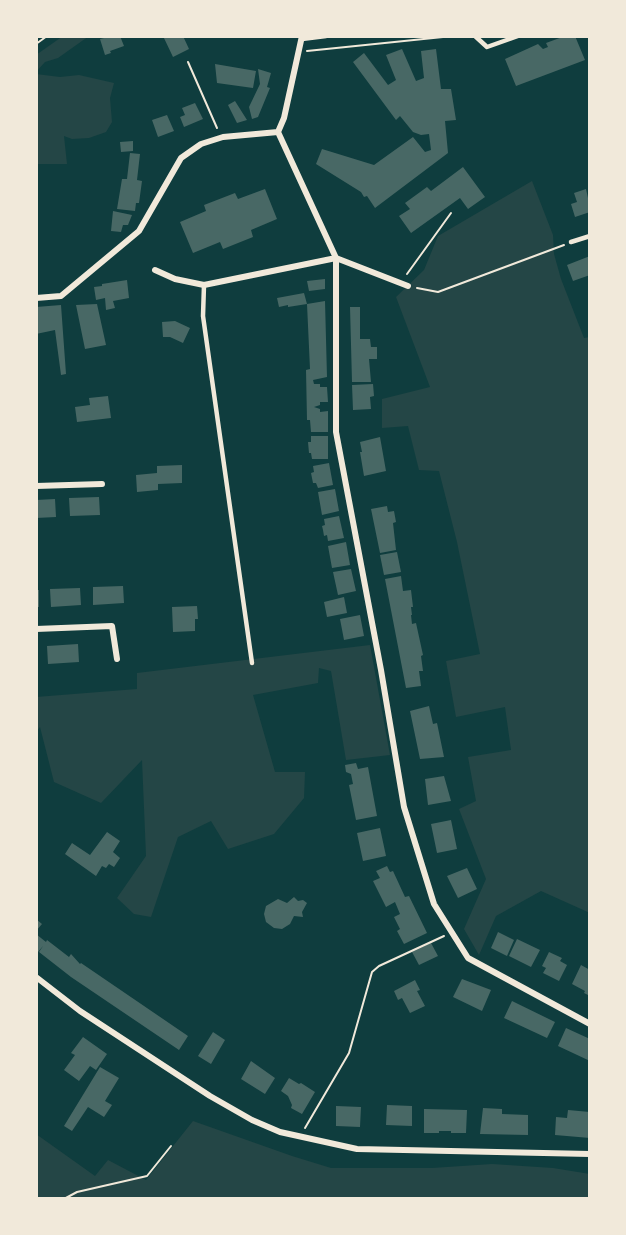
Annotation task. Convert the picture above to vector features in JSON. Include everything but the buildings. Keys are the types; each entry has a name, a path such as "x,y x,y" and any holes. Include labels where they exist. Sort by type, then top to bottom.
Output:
{"street":[{"path":"302,38 284,118 278,132 336,258 336,432 381,670 404,807 434,904 468,958 590,1024"},
{"path":"36,298 61,296 139,231 181,158 201,144 221,137 278,132"},
{"path":"154,270 175,279 204,285 336,258 408,286"},
{"path":"36,486 102,484"},
{"path":"36,629 112,626 117,659"},
{"path":"36,977 80,1011 210,1096 252,1120 300,1137 357,1149 590,1154"}],"lane":[{"path":"302,38 326,36"},
{"path":"475,36 487,47 518,36"},
{"path":"571,242 590,236"},
{"path":"204,285 203,316 252,663"}],"path":[{"path":"36,44 47,36"},
{"path":"299,52 442,37"},
{"path":"188,62 221,137"},
{"path":"400,283 450,213"},
{"path":"408,286 438,292 571,242"},
{"path":"300,1137 349,1053 372,972 379,966 452,933"},
{"path":"64,1199 76,1192 147,1176 171,1146"}],"shaded area":[{"path":"63,36 89,36 58,58 45,62 36,72 36,55"},
{"path":"36,74 60,77 79,75 114,83 110,98 112,122 106,132 89,138 72,139 64,136 67,164 36,164"},
{"path":"532,181 553,235 554,254 561,279 584,338 590,337 590,913 541,891 496,916 479,955 464,929 486,879 459,809 476,801 468,757 511,750 505,707 456,717 446,661 480,654 457,542 439,471 419,470 408,426 382,428 382,399 430,387 396,297 424,270 438,236"},
{"path":"370,645 390,755 346,760 331,671 319,668 318,683 253,695 275,772 305,772 304,798 274,834 228,849 211,821 178,837 151,917 134,914 117,898 146,856 142,760 101,803 54,782 40,727 36,732 36,697 137,689 137,673"},
{"path":"193,1121 331,1168 432,1168 492,1164 553,1168 590,1174 590,1199 36,1199 36,1134 95,1176 108,1160 146,1180"}]}
